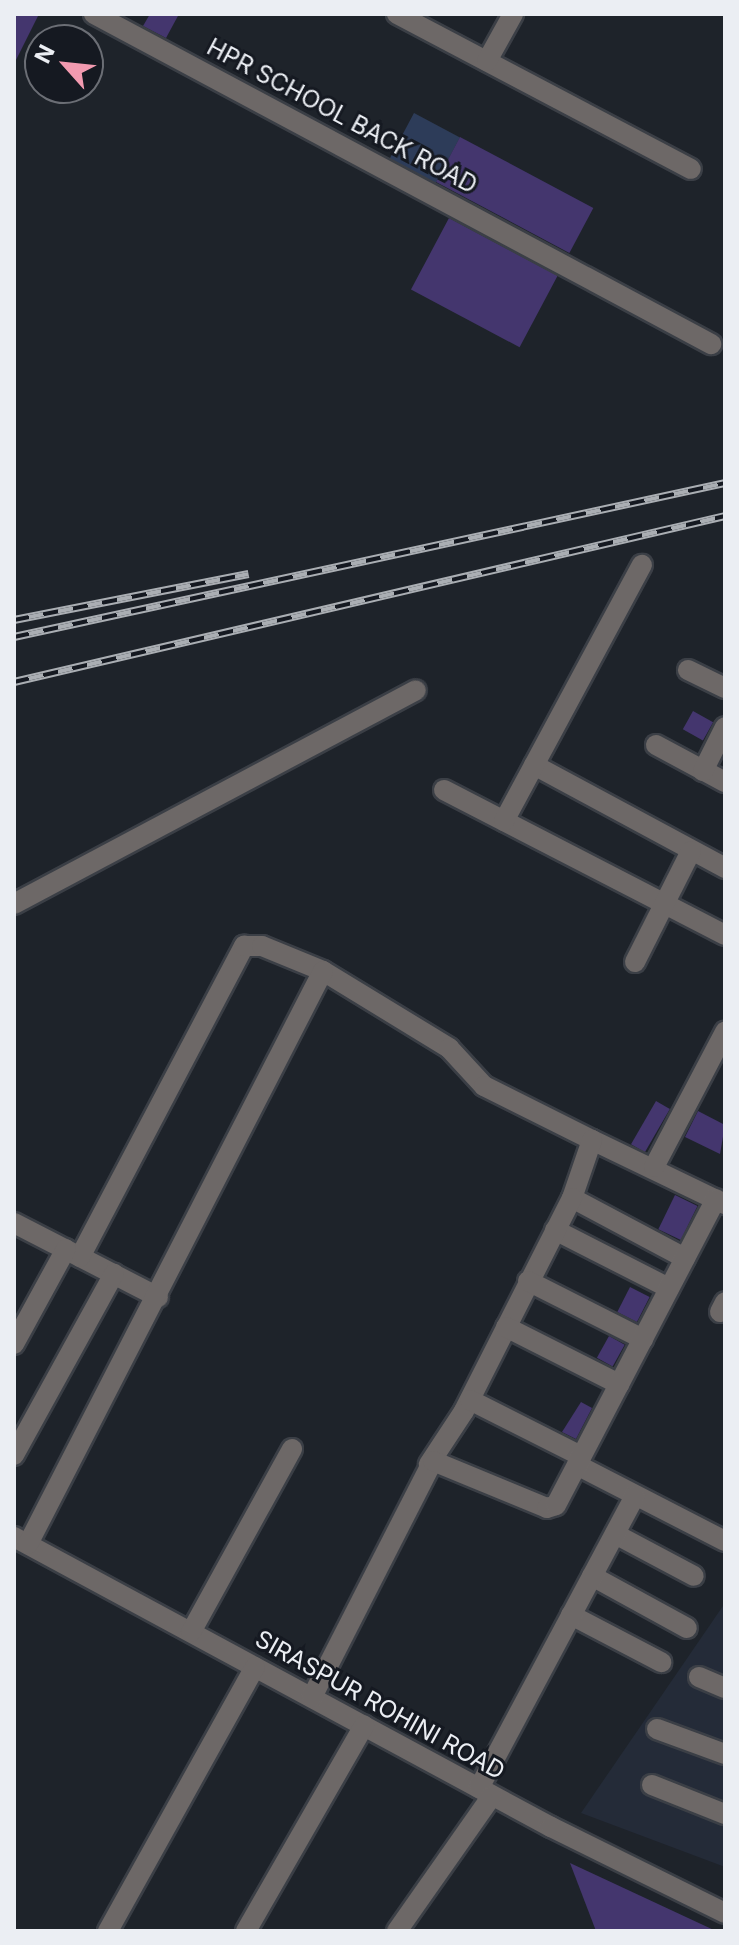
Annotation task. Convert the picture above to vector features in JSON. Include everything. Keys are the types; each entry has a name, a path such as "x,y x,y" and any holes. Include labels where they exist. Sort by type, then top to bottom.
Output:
{"street":[{"name":"HPR SCHOOL BACK ROAD","path":"94,14 711,344"},
{"path":"397,14 691,169"},
{"path":"487,61 513,14"},
{"path":"504,821 642,565"},
{"path":"688,670 725,688"},
{"path":"14,904 416,690"},
{"path":"703,771 725,727"},
{"path":"656,745 725,782"},
{"path":"534,765 725,868"},
{"path":"444,790 725,935"},
{"path":"635,962 691,851"},
{"path":"14,1344 73,1253 244,946 262,946 323,971 449,1048 484,1086 720,1202 685,1258 550,1509 444,1462 429,1464"},
{"path":"21,1540 158,1297 323,971"},
{"path":"654,1167 722,1046"},
{"path":"312,1697 429,1464 470,1400 572,1198 592,1140"},
{"path":"572,1198 685,1258"},
{"path":"14,1223 158,1297"},
{"path":"555,1230 669,1288"},
{"path":"14,1455 114,1274"},
{"path":"528,1281 643,1339"},
{"path":"506,1327 619,1384"},
{"path":"470,1400 579,1460 635,1496 725,1541"},
{"path":"191,1632 292,1449"},
{"path":"397,1931 486,1792 571,1615 635,1496"},
{"path":"615,1534 694,1576"},
{"name":"SIRASPUR ROHINI ROAD","path":"21,1540 486,1792 725,1913"},
{"path":"592,1576 687,1628"},
{"path":"571,1615 661,1662"},
{"path":"108,1931 255,1667"},
{"path":"699,1677 725,1688"},
{"path":"246,1931 364,1726"},
{"path":"657,1729 725,1754"},
{"path":"652,1785 723,1806"}],"shaded area":[{"path":"414,113 460,137 435,184 389,160"},
{"path":"725,1603 725,1867 581,1813"}],"building":[{"path":"14,14 39,14 34,24 24,24 24,44 14,64"},
{"path":"150,14 179,14 166,38 143,26"},
{"path":"460,137 593,208 569,253 436,182"},
{"path":"449,218 558,276 520,347 411,290"},
{"path":"693,711 713,722 703,741 683,729"},
{"path":"656,1101 670,1109 645,1152 631,1144"},
{"path":"698,1111 725,1125 720,1154 685,1137"},
{"path":"675,1195 697,1206 681,1240 658,1229"},
{"path":"630,1287 650,1297 637,1322 617,1312"},
{"path":"609,1336 625,1345 613,1367 597,1358"},
{"path":"581,1402 592,1408 576,1439 562,1432"},
{"path":"570,1863 716,1931 596,1931"}],"railway":[{"path":"14,637 725,483"},
{"path":"14,682 725,516"},
{"path":"14,620 249,574"}]}
